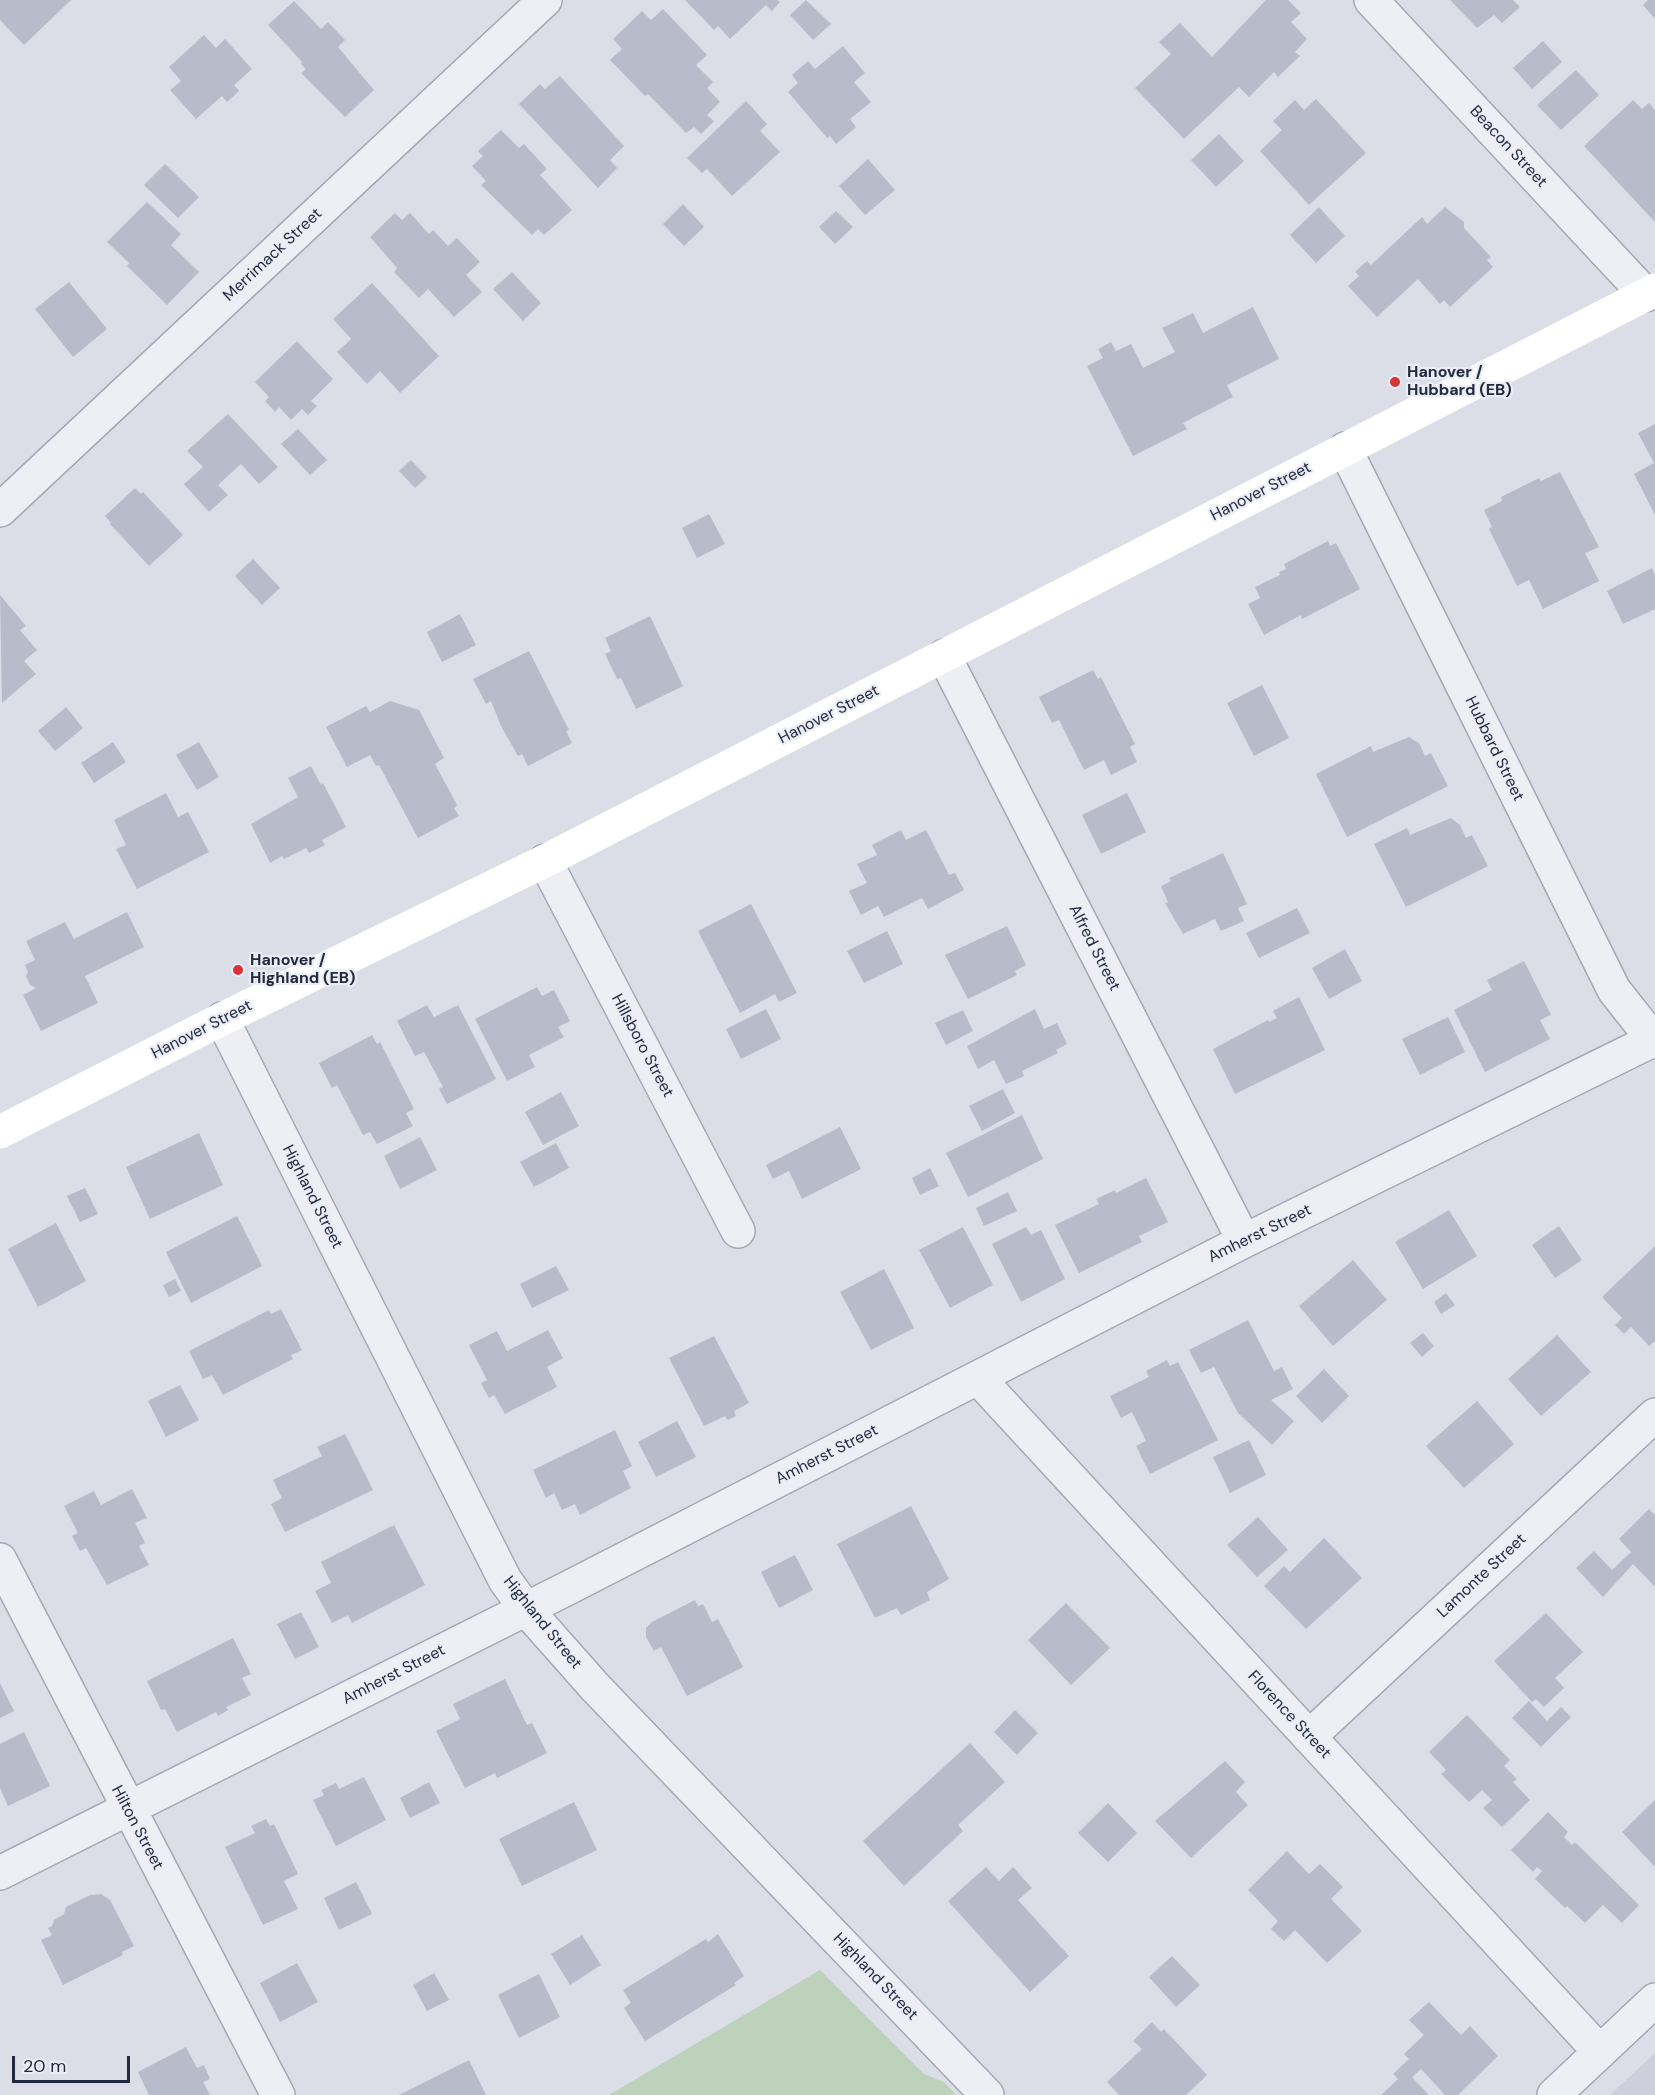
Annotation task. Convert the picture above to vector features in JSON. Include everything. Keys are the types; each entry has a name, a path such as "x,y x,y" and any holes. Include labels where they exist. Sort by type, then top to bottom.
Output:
{"street":[{"name":"Merrimack Street","path":"0,510 545,0"},
{"name":"Beacon Street","path":"1371,0 1650,292"},
{"name":"Hanover Street","path":"0,1132 222,1019 545,861 1650,292"},
{"name":"Hubbard Street","path":"1345,448 1614,990 1654,1040"},
{"name":"Alfred Street","path":"944,656 1244,1241"},
{"name":"Hillsboro Street","path":"545,861 738,1231"},
{"name":"Highland Street","path":"222,1019 505,1580 526,1609 595,1687 987,2095"},
{"name":"Amherst Street","path":"0,1873 526,1609 1244,1241 1654,1040"},
{"name":"Florence Street","path":"978,1378 1600,2052"},
{"name":"Lamonte Street","path":"1309,1737 1655,1415"},
{"name":"Hilton Street","path":"0,1560 127,1809 278,2095"},
{"path":"1554,2095 1655,2000"}],"shaded area":[{"path":"1655,2053 1655,2095 1610,2095"}],"green space":[{"path":"820,1970 924,2074 944,2082 956,2095 609,2095"}],"building":[{"path":"0,0 71,0 24,45 0,20"},
{"path":"685,0 777,0 780,2 772,11 766,5 730,39 718,26 714,30"},
{"path":"806,0 831,24 813,40 790,15"},
{"path":"1266,0 1288,0 1301,13 1291,22 1307,39 1295,52 1300,56 1278,77 1274,72 1249,97 1239,87 1184,139 1135,88 1171,54 1159,42 1180,23 1212,57"},
{"path":"1450,0 1513,0 1520,7 1502,23 1494,15 1477,28"},
{"path":"1648,0 1655,0 1655,19 1643,5"},
{"path":"294,1 321,29 328,22 345,40 338,47 374,90 345,117 301,73 306,69 301,64 302,62 268,25"},
{"path":"663,9 707,55 696,65 713,82 707,88 720,102 707,115 714,121 701,134 694,127 686,133 648,94 645,96 610,60 622,49 613,39 642,11 651,20"},
{"path":"204,35 216,48 225,39 252,69 234,85 239,91 227,102 222,96 196,119 170,90 181,81 169,67"},
{"path":"1543,41 1562,62 1532,89 1513,68"},
{"path":"843,46 865,73 854,82 871,102 850,119 856,127 836,144 830,136 827,138 788,92 798,83 792,75 808,61 815,69"},
{"path":"1576,70 1599,95 1561,130 1537,105"},
{"path":"560,76 624,146 610,160 617,168 598,188 519,104 540,84 545,89"},
{"path":"1316,99 1366,153 1309,205 1260,151 1282,130 1273,121 1295,100 1304,110"},
{"path":"1633,100 1642,109 1649,103 1655,110 1655,222 1584,146"},
{"path":"746,101 767,124 760,131 780,152 732,196 707,169 702,173 687,158"},
{"path":"501,130 519,148 524,144 547,169 540,175 572,210 544,235 538,229 532,235 481,185 486,181 472,166 483,156 478,151"},
{"path":"1219,134 1244,161 1216,187 1191,160"},
{"path":"868,159 895,190 865,215 839,186"},
{"path":"165,164 199,197 178,218 144,185"},
{"path":"147,202 181,234 171,245 199,272 167,305 127,266 129,263 107,242"},
{"path":"683,204 704,227 684,246 663,224"},
{"path":"1319,207 1345,236 1316,263 1290,235"},
{"path":"1445,207 1464,222 1464,228 1491,257 1487,260 1493,267 1450,307 1444,300 1440,304 1418,279 1377,317 1348,286 1359,276 1355,272 1367,261 1371,265 1422,217 1427,224"},
{"path":"836,211 853,227 835,244 819,227"},
{"path":"395,213 402,220 410,213 429,234 433,230 448,246 457,238 480,262 466,275 482,292 454,317 428,289 419,298 394,272 397,268 370,237"},
{"path":"512,272 541,303 523,321 493,289"},
{"path":"69,282 107,329 73,357 35,309"},
{"path":"372,283 439,356 400,393 380,371 367,384 337,352 351,339 333,319"},
{"path":"1253,307 1279,359 1227,385 1233,397 1183,423 1187,429 1133,456 1087,366 1103,358 1098,349 1111,342 1116,351 1131,344 1143,368 1175,352 1162,328 1193,313 1203,333"},
{"path":"297,341 333,379 311,401 317,406 308,415 302,409 291,420 279,407 275,412 265,401 269,397 255,382"},
{"path":"228,414 278,467 259,484 241,464 218,485 228,495 209,512 184,484 203,467 187,451"},
{"path":"1655,424 1655,515 1634,474 1654,463 1638,433"},
{"path":"298,429 327,460 310,475 281,444"},
{"path":"411,460 427,477 415,488 399,471"},
{"path":"1560,472 1599,547 1585,553 1599,581 1543,609 1529,580 1517,586 1489,529 1492,527 1484,510 1502,501 1501,497 1539,478 1541,481"},
{"path":"135,488 141,494 143,492 183,535 149,566 105,516"},
{"path":"709,514 725,544 697,558 682,528"},
{"path":"1328,541 1330,546 1336,543 1360,589 1302,619 1301,615 1264,635 1248,604 1260,598 1255,587 1280,575 1279,572 1286,569 1284,564"},
{"path":"253,559 280,588 262,605 235,576"},
{"path":"1652,568 1655,575 1655,609 1623,624 1607,591"},
{"path":"0,595 26,626 20,630 37,650 24,661 36,674 2,703"},
{"path":"460,614 476,645 442,662 427,632"},
{"path":"650,616 683,686 636,709 621,678 617,679 605,654 611,651 605,638"},
{"path":"529,651 569,730 566,731 572,743 528,766 522,754 518,756 501,726 491,701 486,704 473,679"},
{"path":"1093,670 1098,679 1101,677 1135,744 1130,747 1137,762 1111,775 1104,760 1084,770 1059,720 1052,723 1039,697"},
{"path":"1262,685 1289,738 1254,756 1227,703"},
{"path":"390,701 419,710 444,758 435,764 457,805 454,808 459,816 418,838 379,765 376,766 370,755 347,767 326,727 366,706 370,712"},
{"path":"66,707 83,728 55,751 38,731"},
{"path":"1409,737 1419,743 1425,756 1431,753 1448,786 1347,837 1316,774 1371,746 1373,752"},
{"path":"113,742 126,762 94,783 81,763"},
{"path":"199,742 219,777 197,790 176,755"},
{"path":"311,766 321,785 323,783 346,827 322,840 325,845 309,853 306,848 284,859 282,856 270,863 251,824 298,797 288,778"},
{"path":"166,793 178,817 188,812 209,852 137,889 116,849 126,845 114,820"},
{"path":"1127,793 1146,832 1101,854 1082,815"},
{"path":"1451,818 1460,825 1466,838 1472,835 1488,866 1406,907 1374,844 1407,828 1410,835"},
{"path":"901,830 906,840 926,830 949,875 955,873 964,890 928,909 922,898 884,917 878,906 861,915 849,891 867,883 857,864 877,855 872,845"},
{"path":"1223,853 1247,904 1238,908 1244,921 1221,931 1215,919 1183,934 1165,903 1168,902 1161,886 1171,881 1169,878"},
{"path":"751,904 797,993 779,1002 775,994 740,1013 698,931"},
{"path":"1297,908 1310,933 1259,958 1246,933"},
{"path":"127,912 144,947 85,976 98,1003 41,1031 23,995 36,988 30,985 26,976 28,972 25,965 35,960 26,941 65,922 74,939"},
{"path":"1007,926 1026,965 1015,971 1017,975 968,999 945,955"},
{"path":"887,931 903,964 864,983 847,951"},
{"path":"1345,949 1362,981 1329,999 1312,968"},
{"path":"1524,961 1551,1015 1540,1020 1550,1039 1485,1072 1454,1010 1492,990 1487,980"},
{"path":"537,987 542,996 554,990 570,1021 558,1027 564,1037 529,1055 535,1067 507,1081 475,1019"},
{"path":"1299,997 1325,1050 1235,1094 1213,1049 1268,1020 1269,1022 1277,1018 1273,1011"},
{"path":"427,1005 434,1017 458,1005 496,1079 447,1104 439,1089 443,1087 424,1052 415,1056 397,1021"},
{"path":"766,1009 781,1039 741,1059 726,1029"},
{"path":"1035,1009 1044,1029 1057,1023 1067,1044 1056,1050 1058,1053 1022,1071 1024,1076 1006,1084 994,1060 978,1069 967,1046"},
{"path":"963,1010 973,1031 946,1045 935,1023"},
{"path":"1448,1017 1465,1052 1420,1075 1402,1039"},
{"path":"372,1035 377,1044 380,1042 414,1109 406,1113 413,1126 377,1144 370,1132 363,1135 337,1085 332,1088 319,1063"},
{"path":"1003,1089 1015,1113 982,1131 969,1106"},
{"path":"561,1092 579,1126 543,1145 525,1112"},
{"path":"1022,1115 1043,1159 968,1197 946,1153"},
{"path":"840,1127 861,1169 802,1199 789,1171 773,1179 766,1165"},
{"path":"199,1133 223,1185 150,1219 126,1167"},
{"path":"420,1137 437,1170 400,1189 384,1156"},
{"path":"556,1143 569,1168 534,1187 520,1162"},
{"path":"930,1168 939,1186 920,1195 912,1178"},
{"path":"1146,1178 1168,1222 1139,1236 1142,1242 1079,1273 1055,1225 1099,1204 1096,1199 1115,1190 1116,1193"},
{"path":"85,1188 98,1214 80,1222 67,1196"},
{"path":"1008,1192 1017,1211 984,1226 976,1208"},
{"path":"1449,1210 1477,1256 1423,1289 1395,1242"},
{"path":"237,1216 262,1266 191,1303 166,1252"},
{"path":"56,1223 86,1281 38,1307 8,1249"},
{"path":"1559,1226 1582,1260 1555,1278 1532,1245"},
{"path":"963,1227 993,1285 950,1308 919,1250"},
{"path":"1026,1227 1031,1235 1041,1230 1065,1279 1021,1302 992,1244"},
{"path":"1655,1246 1655,1341 1649,1346 1631,1327 1624,1334 1615,1325 1622,1318 1602,1297"},
{"path":"1353,1260 1387,1300 1333,1346 1299,1306"},
{"path":"556,1266 569,1290 532,1308 520,1284"},
{"path":"884,1269 914,1328 871,1350 840,1292"},
{"path":"175,1279 181,1291 169,1297 163,1285"},
{"path":"1446,1293 1455,1305 1441,1314 1434,1302"},
{"path":"281,1309 302,1350 291,1355 293,1359 223,1395 212,1375 203,1379 189,1351 269,1310 271,1314"},
{"path":"1248,1320 1274,1371 1282,1367 1293,1389 1271,1400 1294,1421 1272,1445 1238,1413 1214,1367 1201,1373 1189,1350"},
{"path":"548,1330 563,1358 547,1367 557,1387 505,1414 494,1395 489,1398 481,1383 487,1380 469,1345 497,1331 507,1351"},
{"path":"1423,1333 1434,1346 1422,1357 1410,1343"},
{"path":"1557,1335 1591,1372 1541,1416 1508,1379"},
{"path":"714,1336 749,1403 734,1411 736,1416 728,1420 725,1416 704,1426 669,1358"},
{"path":"1167,1360 1170,1366 1178,1362 1218,1440 1150,1474 1136,1446 1146,1441 1132,1412 1121,1418 1110,1396 1149,1377 1146,1371"},
{"path":"1324,1369 1349,1396 1322,1423 1296,1396"},
{"path":"180,1385 199,1420 166,1437 148,1401"},
{"path":"1477,1401 1514,1444 1464,1488 1426,1446"},
{"path":"677,1421 696,1457 656,1477 638,1442"},
{"path":"615,1430 632,1466 623,1471 631,1488 580,1515 575,1504 562,1510 554,1493 546,1498 533,1470"},
{"path":"345,1434 373,1490 285,1532 271,1504 282,1498 273,1480 322,1456 317,1447"},
{"path":"1249,1440 1266,1475 1230,1493 1213,1457"},
{"path":"132,1489 147,1518 135,1523 145,1543 139,1546 149,1565 107,1585 86,1548 80,1551 72,1536 78,1533 64,1506 94,1491 101,1505"},
{"path":"911,1506 949,1579 927,1592 930,1600 901,1615 897,1608 875,1618 837,1544"},
{"path":"1649,1509 1655,1515 1655,1587 1633,1564 1603,1597 1576,1568 1594,1551 1612,1570 1631,1552 1619,1539"},
{"path":"1258,1517 1288,1550 1257,1577 1227,1545"},
{"path":"394,1525 425,1585 352,1623 348,1615 332,1623 315,1591 331,1583 321,1562"},
{"path":"1324,1538 1362,1578 1306,1629 1264,1586 1284,1566 1290,1572"},
{"path":"795,1555 813,1590 779,1608 761,1572"},
{"path":"695,1600 698,1606 703,1604 712,1622 718,1619 743,1667 687,1696 661,1647 654,1651 646,1637 646,1628 652,1622"},
{"path":"1066,1603 1110,1648 1071,1685 1028,1640"},
{"path":"301,1612 319,1647 295,1659 277,1624"},
{"path":"1546,1613 1583,1652 1555,1678 1564,1688 1544,1707 1536,1699 1532,1702 1494,1661"},
{"path":"233,1638 251,1674 242,1678 251,1695 226,1707 228,1710 218,1716 216,1712 177,1732 165,1709 161,1710 147,1681"},
{"path":"505,1679 527,1725 532,1723 547,1753 497,1778 495,1773 465,1788 436,1731 460,1719 453,1704"},
{"path":"0,1683 14,1711 0,1718"},
{"path":"1529,1701 1547,1721 1561,1707 1571,1717 1541,1747 1512,1718"},
{"path":"1015,1710 1038,1733 1017,1755 994,1732"},
{"path":"1467,1715 1510,1760 1504,1766 1517,1779 1513,1782 1530,1800 1502,1827 1483,1808 1492,1800 1482,1790 1469,1802 1441,1774 1446,1770 1429,1752"},
{"path":"24,1732 50,1786 8,1806 0,1788 0,1744"},
{"path":"970,1743 1005,1782 958,1825 963,1831 904,1886 863,1841"},
{"path":"1225,1761 1245,1782 1236,1792 1248,1805 1191,1858 1155,1821"},
{"path":"364,1777 386,1820 336,1846 313,1800 324,1795 321,1790 336,1783 339,1789"},
{"path":"429,1782 440,1803 410,1818 400,1798"},
{"path":"1655,1800 1655,1867 1622,1832"},
{"path":"574,1802 597,1850 522,1886 499,1839"},
{"path":"1108,1803 1137,1833 1108,1862 1078,1833"},
{"path":"1548,1812 1568,1832 1564,1837 1572,1845 1575,1842 1639,1905 1622,1923 1603,1905 1585,1923 1567,1906 1565,1908 1535,1879 1542,1871 1537,1867 1533,1872 1511,1850"},
{"path":"266,1819 270,1826 274,1824 298,1874 284,1881 298,1909 263,1925 225,1847 255,1833 251,1826"},
{"path":"1287,1851 1309,1874 1320,1864 1343,1887 1331,1899 1362,1931 1327,1963 1295,1930 1284,1941 1271,1929 1278,1921 1248,1890"},
{"path":"986,1867 999,1881 1013,1867 1032,1888 1018,1900 1069,1956 1030,1992 948,1901"},
{"path":"356,1882 372,1914 339,1930 324,1898"},
{"path":"101,1894 110,1900 134,1946 122,1952 123,1955 63,1985 41,1940 52,1935 48,1928 52,1926 54,1920 64,1914 66,1907 90,1895"},
{"path":"718,1934 744,1976 734,1983 736,1985 645,2041 624,2008 631,2003 623,1990 706,1939 708,1942"},
{"path":"582,1935 601,1965 570,1985 551,1954"},
{"path":"1172,1956 1200,1985 1176,2007 1149,1977"},
{"path":"297,1963 318,2002 280,2022 260,1983"},
{"path":"434,1973 449,2000 427,2011 413,1985"},
{"path":"539,1974 560,2017 519,2038 498,1995"},
{"path":"1429,2002 1461,2035 1470,2026 1498,2056 1458,2095 1445,2095 1421,2069 1412,2077 1429,2095 1381,2095 1398,2079 1393,2074 1409,2059 1404,2054 1424,2035 1409,2020"},
{"path":"1152,2022 1161,2032 1164,2029 1207,2075 1186,2095 1119,2095 1107,2082 1142,2049 1133,2041"},
{"path":"186,2047 197,2068 204,2065 210,2079 203,2082 210,2095 149,2095 138,2072"},
{"path":"469,2060 486,2095 399,2095"}],"place":[{"name":"Hanover / Hubbard (EB)","path":"1395,382"},
{"name":"Hanover / Highland (EB)","path":"238,970"}]}
